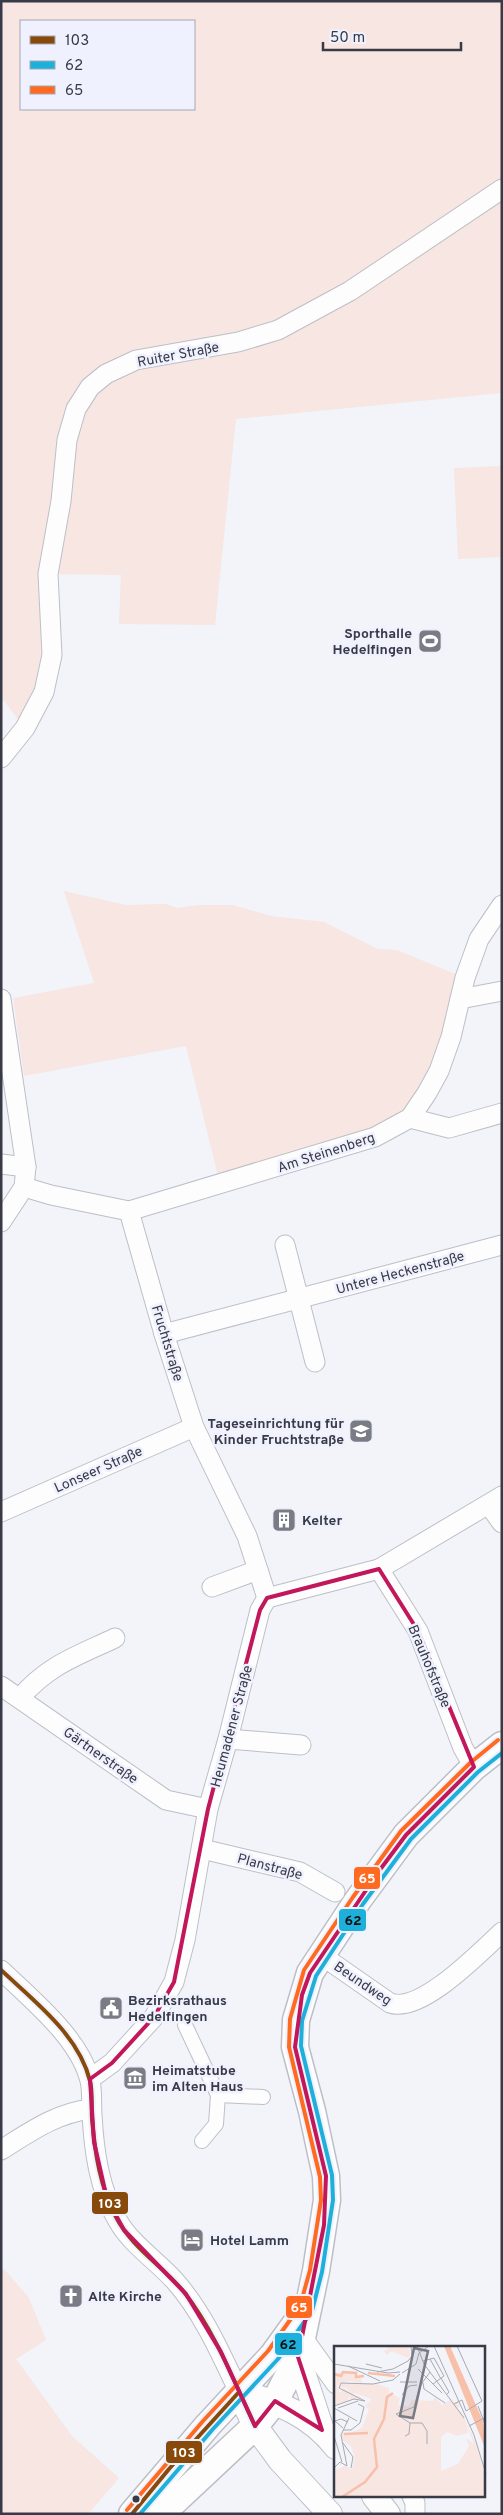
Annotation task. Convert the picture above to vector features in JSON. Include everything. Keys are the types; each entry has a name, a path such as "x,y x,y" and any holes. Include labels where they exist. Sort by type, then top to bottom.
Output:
{"main road":[{"path":"161,2514 254,2426 275,2401 301,2347 306,2309 316,2271 327,2200 321,2152 312,2110 299,2066 295,2034 302,1995 310,1973 406,1834 474,1767 502,1745"},
{"path":"132,2514 169,2469 273,2355 306,2309"}],"street":[{"name":"Ruiter Straße","path":"1,758 25,728 44,692 52,655 48,574 61,501 67,440 76,409 90,387 106,374 136,360 238,342 278,330 350,291 502,189"},
{"name":"Am Steinenberg","path":"129,1211 375,1137 410,1118 427,1093 439,1070 451,1037 460,999 479,940 502,905"},
{"path":"460,999 502,991"},
{"path":"1,999 26,1167 24,1187 1,1222"},
{"path":"410,1118 449,1128 502,1113"},
{"path":"1,1164 26,1167"},
{"path":"24,1187 51,1195 129,1211"},
{"name":"Fruchtstraße","path":"129,1211 164,1334 194,1427 247,1536 267,1598"},
{"path":"285,1245 315,1362"},
{"name":"Untere Heckenstraße","path":"164,1334 502,1245"},
{"name":"Lonseer Straße","path":"1,1512 194,1427"},
{"path":"267,1598 379,1569 495,1501 502,1523"},
{"name":"Brauhofstraße","path":"379,1569 418,1631 463,1748 474,1767"},
{"path":"212,1587 258,1570"},
{"name":"Heumadener Straße","path":"90,2080 112,2063 154,2017 174,1982 185,1940 208,1809 228,1739 260,1610 267,1598"},
{"path":"20,1698 35,1681 55,1666 115,1638"},
{"name":"Gärtnerstraße","path":"1,1686 166,1800 208,1809"},
{"path":"228,1739 300,1745"},
{"name":"Planstraße","path":"202,1849 300,1872 335,1892"},
{"name":"Beundweg","path":"321,1955 390,2003 398,2006 416,1999 448,1981 502,1932"},
{"path":"1,1970 74,2046 84,2062 90,2080 91,2109 101,2181 117,2220 186,2294 221,2352 254,2426 280,2460 330,2514"},
{"path":"185,2025 218,2095 216,2124 202,2141"},
{"path":"218,2095 263,2097"},
{"path":"1,2150 64,2113 91,2109"},
{"path":"301,2347 334,2382"},
{"path":"301,2347 329,2438"},
{"path":"239,2392 275,2401 306,2418 329,2438"},
{"path":"376,2498 388,2514"},
{"path":"413,2498 415,2514"}],"highlighted area":[{"path":"379,1569 418,1631 474,1767 406,1835 379,1871 310,1973 302,1995 295,2047 326,2176 324,2225 298,2357 322,2430 275,2401 255,2426 221,2352 186,2294 124,2230 107,2199 94,2142 90,2079 112,2063 154,2017 174,1982 208,1809 260,1610 267,1598"}],"shaded area":[{"path":"1,1 502,1 502,393 236,419 215,625 119,624 121,575 49,574 52,655 25,728 1,697"},
{"path":"502,466 502,557 458,559 454,468"},
{"path":"64,891 126,905 166,904 177,908 198,905 233,905 271,916 324,922 378,949 397,950 465,978 460,999 410,1118 220,1184 186,1046 24,1076 13,998 94,983"},
{"path":"4,2269 29,2298 46,2340 16,2359 72,2436 119,2478 88,2514 1,2514 1,2271"}],"transit line":[{"name":"65","path":"127,2510 203,2421 268,2351 300,2306 310,2270 321,2200 320,2177 289,2047 290,2019 304,1970 353,1897 401,1831 470,1763 498,1740"},
{"name":"62","path":"140,2514 213,2429 278,2359 312,2311 322,2272 333,2200 332,2175 301,2046 302,2021 316,1976 363,1904 411,1839 478,1772 502,1753"},
{"name":"103","path":"1,1970 54,2020 76,2049 90,2081 97,2157 102,2182 110,2206 130,2238 176,2283 195,2307 223,2357 255,2426"},
{"name":"103","path":"132,2514 169,2469 239,2392"}],"place":[{"name":"Sporthalle Hedelfingen","path":"430,641"},
{"name":"Tageseinrichtung für Kinder Fruchtstraße","path":"361,1431"},
{"name":"Kelter","path":"284,1520"},
{"name":"Bezirksrathaus Hedelfingen","path":"111,2008"},
{"name":"Heimatstube im Alten Haus","path":"135,2078"},
{"name":"Hotel Lamm","path":"192,2240"},
{"name":"Alte Kirche","path":"71,2296"}]}
